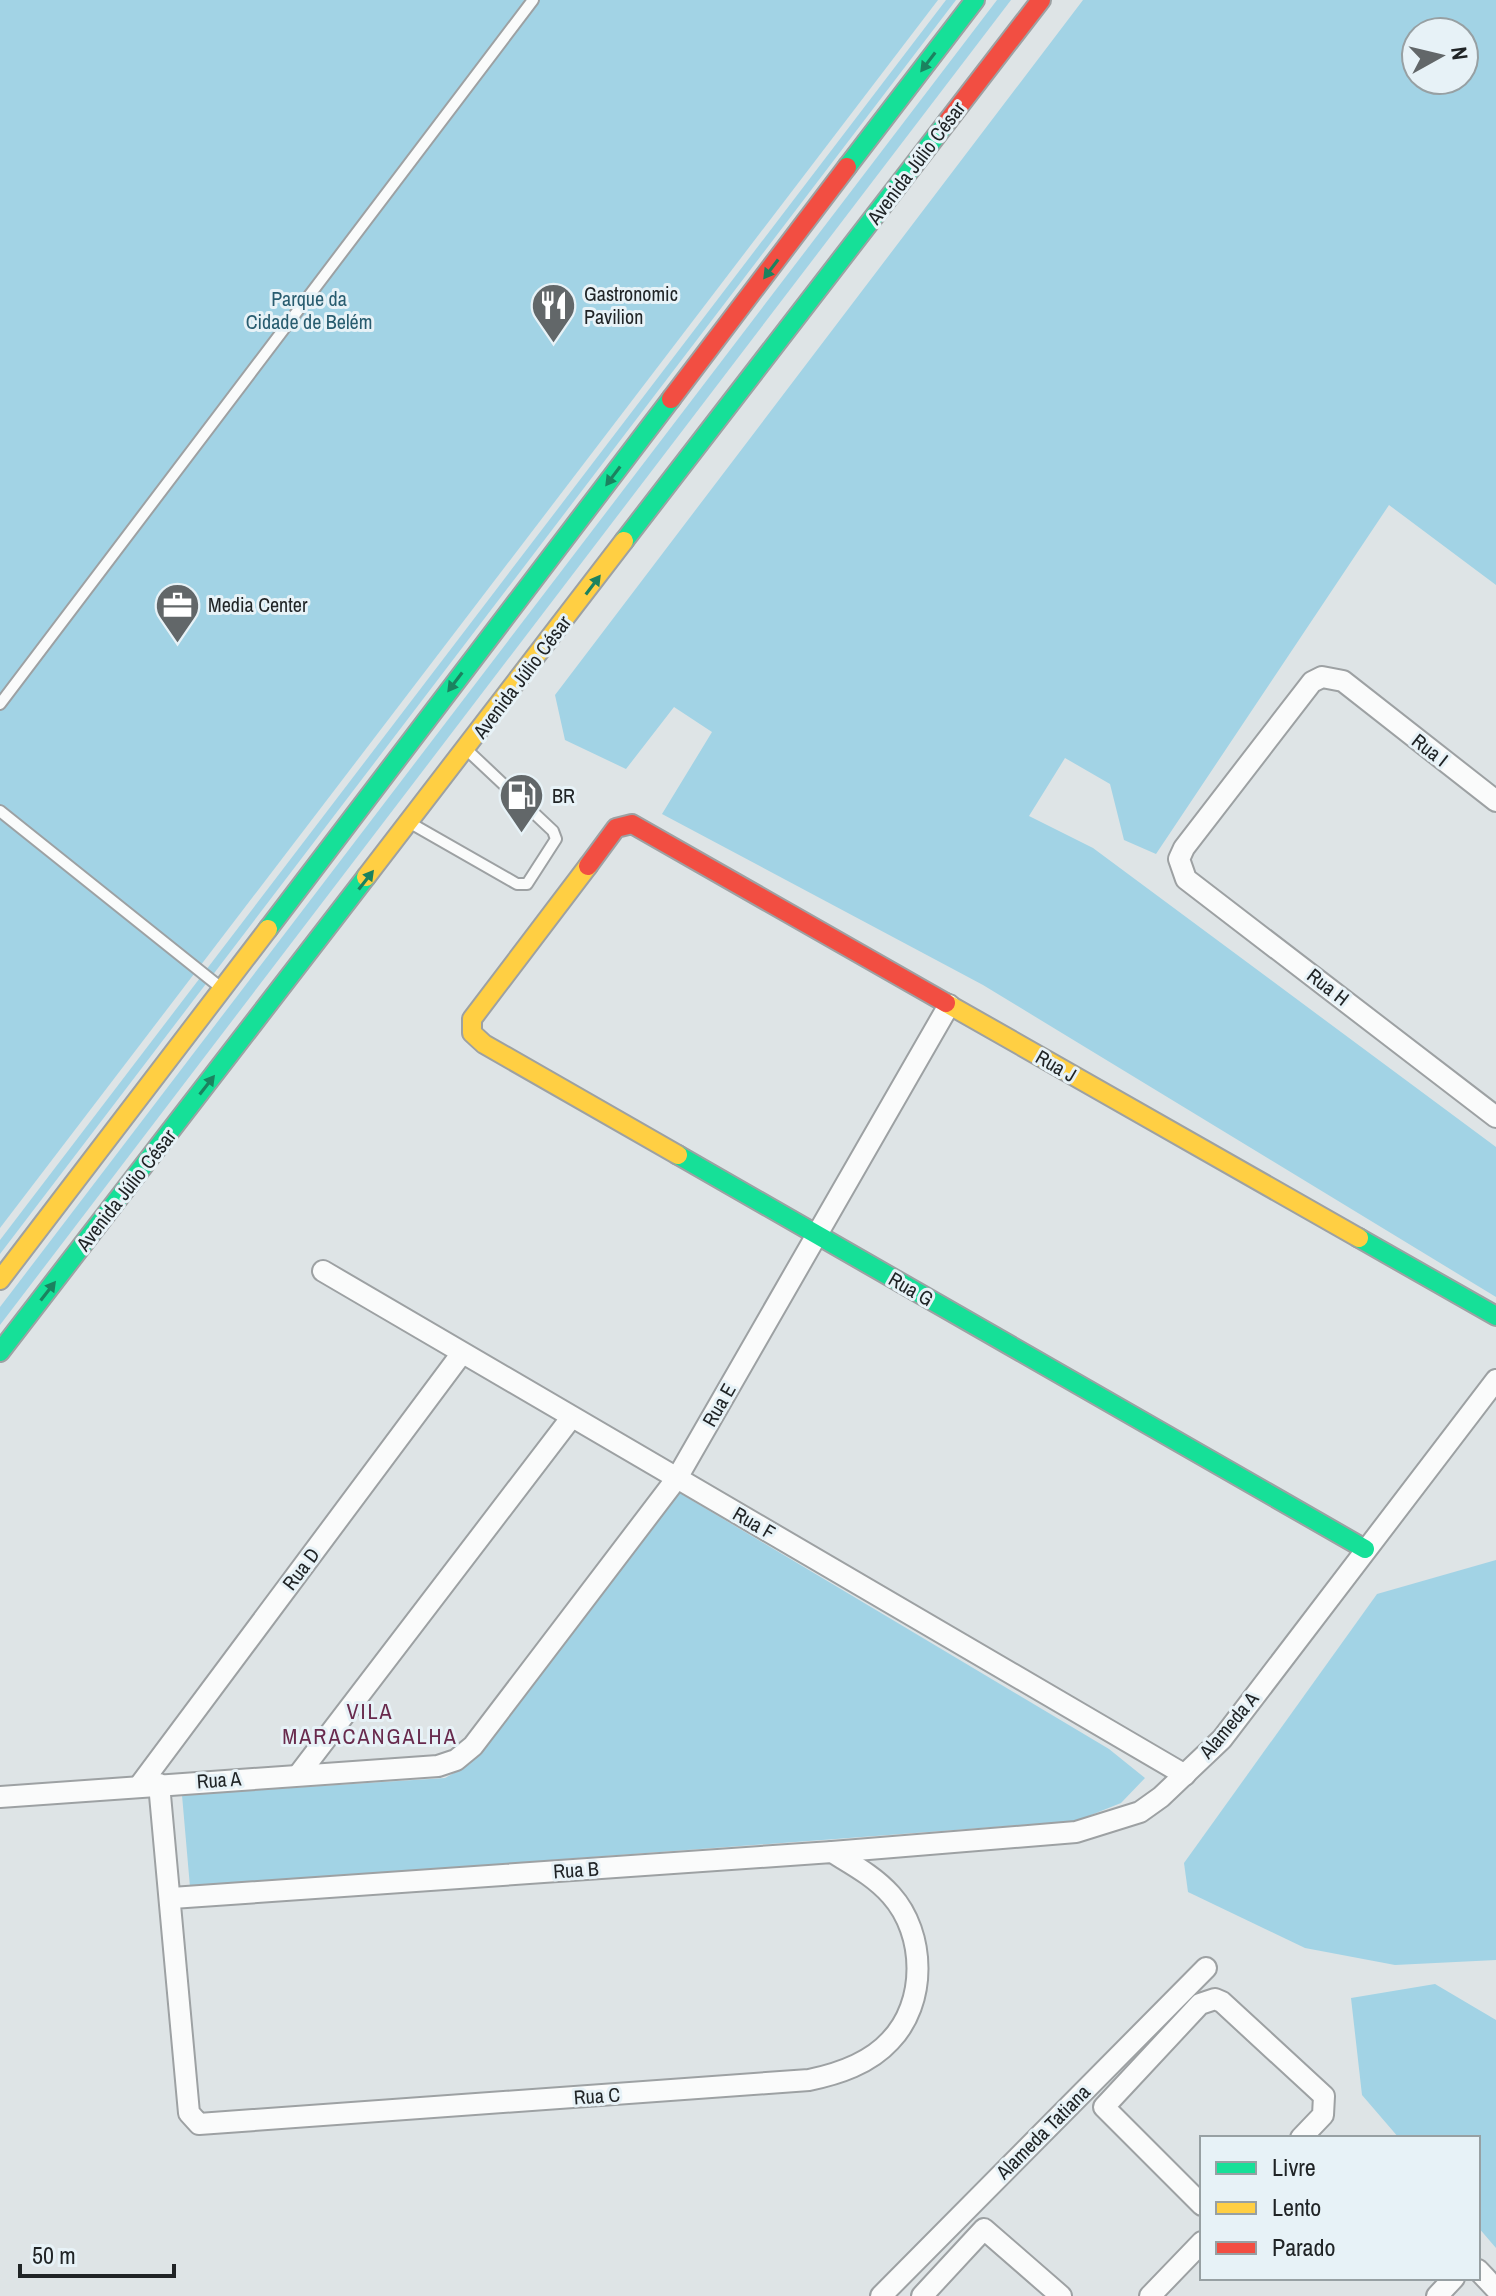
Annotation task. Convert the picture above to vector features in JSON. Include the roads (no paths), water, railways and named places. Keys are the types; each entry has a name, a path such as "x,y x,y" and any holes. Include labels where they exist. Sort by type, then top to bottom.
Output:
{"main road":[{"path":"0,1280 975,0"},
{"name":"Avenida Júlio César","path":"0,1352 467,750 1041,0"},
{"name":"Rua J","path":"472,1019 616,828 632,824 1496,1316"},
{"name":"Rua G","path":"472,1019 472,1033 484,1044 1365,1549"}],"street":[{"name":"Rua I","path":"1184,848 1312,682 1333,677 1496,801"},
{"name":"Rua H","path":"1184,848 1179,859 1186,879 1496,1117"},
{"name":"Rua E","path":"438,1766 456,1760 473,1746 677,1478 949,1005"},
{"name":"Rua F","path":"323,1271 1185,1775"},
{"name":"Rua D","path":"150,1784 462,1353"},
{"name":"Alameda A","path":"832,1852 1076,1832 1140,1812 1222,1739 1496,1380"},
{"path":"299,1774 571,1418"},
{"name":"Rua A","path":"0,1797 438,1766"},
{"path":"150,1784 172,1898"},
{"name":"Rua B","path":"172,1898 832,1852"},
{"name":"Rua C","path":"172,1898 189,2113 199,2124 209,2124 829,2076 871,2057 891,2041 905,2021 916,1989 917,1963 914,1935 892,1896 869,1874 832,1852"},
{"name":"Alameda Tatiana","path":"881,2296 1206,1968"},
{"name":"Alameda Tatiana","path":"1200,2203 1104,2107 1200,2004 1215,1999 1324,2096 1323,2115 1303,2136"},
{"path":"922,2296 984,2229 1061,2296"},
{"path":"1150,2296 1200,2244"},
{"path":"1480,2272 1496,2289"},
{"path":"1437,2296 1452,2280"}],"lane":[{"path":"0,704 533,0"},
{"path":"410,823 517,884 527,884 556,839 553,831 467,750"},
{"path":"0,811 222,989"}],"place":[{"name":"Gastronomic Pavilion","path":"553,345"},
{"name":"Media Center","path":"177,644"},
{"name":"BR","path":"521,835"}],"district":[{"name":"VILA MARACANGALHA","path":"370,1724"}],"park label":[{"name":"Parque da Cidade de Belém","path":"309,310"}]}
